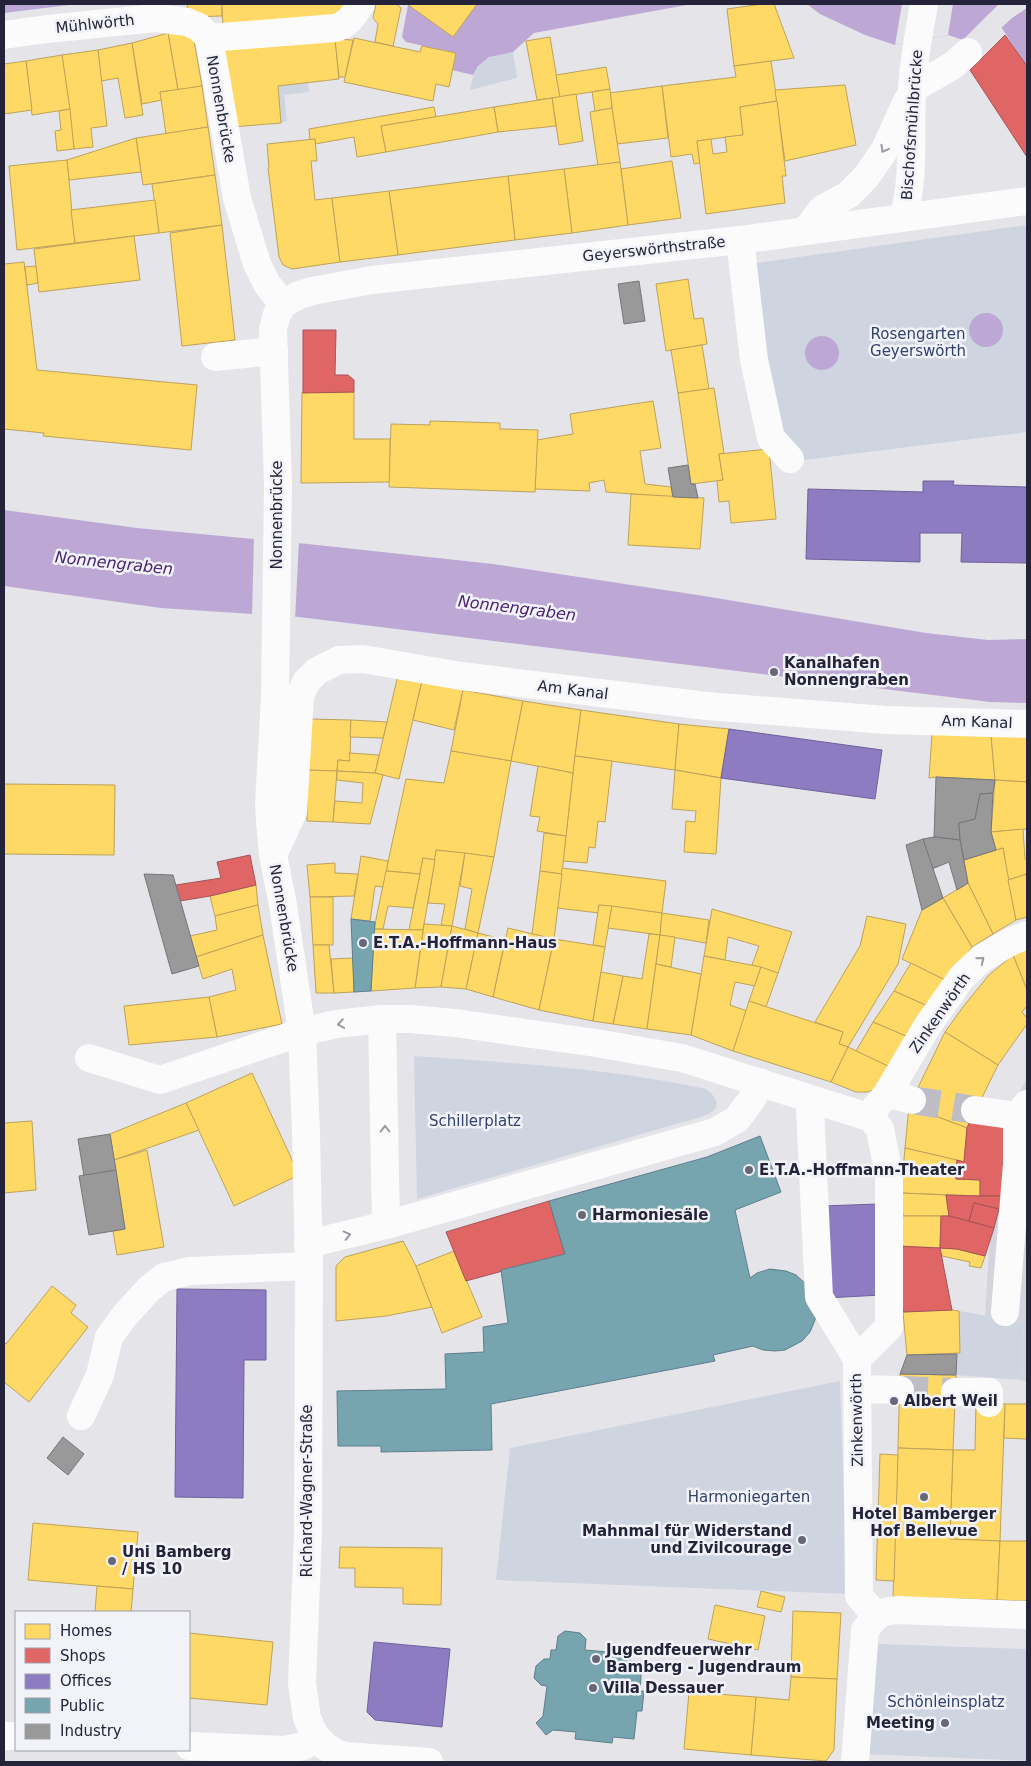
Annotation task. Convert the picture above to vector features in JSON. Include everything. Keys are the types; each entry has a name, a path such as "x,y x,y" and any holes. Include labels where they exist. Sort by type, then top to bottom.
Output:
{"street":[{"path":"209,38 335,28 345,25 351,20 361,4"},
{"name":"Bischofsmühlbrücke","path":"903,217 909,185 912,89 924,4"},
{"name":"Mühlwörth","path":"4,35 156,18 187,22"},
{"name":"Nonnenbrücke","path":"187,22 199,27 209,38 237,198 257,264 267,284 283,304 277,314 273,329 278,486 276,657 269,803 273,855 283,905 302,1032"},
{"path":"806,230 822,209 848,195 866,177 884,151 912,89 952,66 968,52"},
{"name":"Geyerswörthstraße","path":"283,304 299,295 312,291 372,280 740,240 1027,201"},
{"path":"740,240 754,360 771,438 790,459"},
{"path":"215,356 274,351"},
{"name":"Am Kanal","path":"273,855 293,812 300,696 306,682 317,671 339,660 363,659 461,676 707,706 886,720 1027,724"},
{"name":"Zinkenwörth","path":"887,1613 859,1596 857,1359 888,1327 889,1176 880,1129 885,1105 928,1025 962,977 982,958 1010,942 1027,935"},
{"path":"382,1019 386,1225"},
{"path":"89,1058 160,1080 302,1032 336,1024 382,1019 410,1019 454,1023 640,1050 682,1058 858,1115 885,1105"},
{"path":"302,1032 305,1087 308,1255"},
{"path":"81,1416 100,1374 109,1337 126,1314 149,1289 164,1277 190,1271 308,1255 386,1225 715,1132 737,1119 752,1099 760,1082"},
{"path":"810,1108 819,1297 857,1359"},
{"path":"975,1110 1022,1110 1005,1312"},
{"name":"Richard-Wagner-Straße","path":"308,1255 308,1535 302,1683 307,1718 315,1736"},
{"path":"857,1389 900,1390"},
{"path":"955,1392 989,1392 989,1403"},
{"path":"855,1762 865,1630 887,1613 1027,1615"},
{"path":"190,1746 284,1750 304,1746 315,1736 325,1746 336,1753 346,1756 429,1762"}],"shaded area":[{"path":"1027,1078 1027,1382 1020,1380 1024,1322 985,1315 996,1138"}],"green space":[{"path":"513,52 517,78 470,90 475,72 483,61"},
{"path":"308,83 309,92 284,95 287,121 281,123 278,86"},
{"name":"Rosengarten Geyerswörth","path":"1027,225 1027,432 804,460 794,454 778,436 749,264"},
{"name":"Schillerplatz","path":"414,1056 560,1067 634,1076 706,1089 717,1103 716,1108 712,1112 698,1118 417,1199"},
{"path":"959,1311 1024,1322 1020,1380 956,1375 957,1354 960,1353"},
{"name":"Harmoniegarten","path":"840,1381 847,1594 496,1580 510,1448"},
{"name":"Schönleinsplatz","path":"877,1644 1027,1649 1027,1761 866,1754"}],"water":[{"path":"4,4 77,4 4,13"},
{"path":"477,4 692,4 534,33 513,52 489,57 478,66 473,75 452,70 455,53 406,42 402,37 408,5 453,37"},
{"path":"807,4 1027,4 1027,66 991,12 963,40 948,35 895,45 865,35 820,14"},
{"path":"986,313 993,314 998,318 1002,323 1002,337 998,342 993,346 986,347 979,346 974,342 970,337 969,330 970,323 974,318 979,314"},
{"path":"822,336 829,337 834,341 838,346 838,360 834,365 829,369 822,370 815,369 810,365 806,360 805,353 806,346 810,341 815,337"},
{"name":"Nonnengraben","path":"4,510 137,528 493,564 704,596 926,633 988,640 1027,639 1027,703 990,702 299,617 161,608 4,586"}],"pier":[{"path":"902,4 953,4 948,35 895,45"},
{"path":"999,4 1027,4 1027,8 999,30 990,15 965,41 963,40"},
{"path":"254,536 299,540 295,620 252,617"}],"building: Homes":[{"path":"187,4 222,4 222,16 188,17"},
{"path":"222,4 355,4 345,14 223,28"},
{"path":"376,4 396,4 401,8 393,46 375,42 378,24 373,18"},
{"path":"407,4 477,4 453,37"},
{"path":"774,4 794,58 734,66 727,9"},
{"path":"192,29 202,86 178,90 168,33"},
{"path":"168,33 178,90 160,92 162,100 142,104 132,43"},
{"path":"335,37 339,79 278,86 281,123 232,127 225,48"},
{"path":"550,37 560,97 537,100 526,41"},
{"path":"354,38 420,52 422,46 456,53 449,87 436,84 433,101 344,82"},
{"path":"335,39 353,40 345,77 339,77"},
{"path":"132,43 143,115 125,118 118,78 101,81 98,50"},
{"path":"98,50 107,126 91,128 93,147 74,149 62,55"},
{"path":"62,55 70,109 32,115 26,61"},
{"path":"26,61 32,110 4,114 4,64"},
{"path":"771,61 777,101 740,107 743,135 697,141 700,163 694,164 692,154 671,157 662,86 736,77 734,66"},
{"path":"606,67 610,89 560,97 556,75"},
{"path":"845,85 856,145 785,161 775,90"},
{"path":"202,86 208,127 166,134 160,92"},
{"path":"662,86 668,138 617,144 610,93"},
{"path":"610,89 612,108 595,111 592,92"},
{"path":"576,94 583,141 559,145 552,98"},
{"path":"552,98 556,126 498,132 494,107"},
{"path":"777,101 786,176 782,176 785,203 706,214 697,141 711,139 713,154 727,152 725,137 743,135 740,107"},
{"path":"434,107 436,117 381,126 386,152 357,157 354,137 315,144 315,139 310,140 309,129"},
{"path":"494,107 498,132 386,152 381,126"},
{"path":"612,108 620,162 598,166 590,112"},
{"path":"70,109 74,149 57,151 55,131 61,130 59,111"},
{"path":"208,127 215,175 143,185 136,138"},
{"path":"136,138 141,172 69,180 67,160"},
{"path":"315,139 317,161 311,161 315,200 332,198 340,262 292,269 283,265 279,257 268,168 267,144"},
{"path":"67,160 75,243 17,250 9,166"},
{"path":"672,161 681,218 628,225 621,169"},
{"path":"620,162 628,225 572,233 564,169"},
{"path":"564,169 572,233 515,240 508,176"},
{"path":"215,175 222,225 159,233 152,184"},
{"path":"508,176 515,240 398,255 389,191"},
{"path":"389,191 398,255 340,262 332,198"},
{"path":"155,200 159,233 75,243 71,210"},
{"path":"222,225 235,340 182,346 170,233"},
{"path":"134,236 140,280 39,292 34,249"},
{"path":"24,262 37,370 197,385 191,450 43,436 44,433 4,429 4,264"},
{"path":"36,266 38,283 27,285 25,267"},
{"path":"688,279 694,319 703,318 707,344 666,351 656,284"},
{"path":"702,345 709,389 678,393 671,350"},
{"path":"714,388 724,453 719,454 723,480 691,484 678,393"},
{"path":"302,392 354,392 354,439 390,439 390,482 301,483"},
{"path":"653,401 661,448 640,451 645,484 671,487 673,497 606,492 604,480 589,483 590,491 535,489 537,440 573,434 570,414"},
{"path":"430,421 500,423 500,429 538,430 535,492 389,487 391,424 430,425"},
{"path":"769,449 776,519 731,523 729,501 719,502 717,481 723,480 719,454"},
{"path":"631,494 704,498 700,549 628,545"},
{"path":"398,675 422,681 399,779 375,773"},
{"path":"422,681 463,690 454,730 413,720"},
{"path":"463,690 523,701 511,761 451,751"},
{"path":"523,701 581,710 573,773 511,761"},
{"path":"581,710 679,724 675,770 575,756"},
{"path":"309,719 351,720 350,761 338,760 337,771 307,770"},
{"path":"351,720 387,722 383,738 350,737"},
{"path":"679,724 729,729 721,778 675,770"},
{"path":"932,734 991,735 995,780 929,778"},
{"path":"991,735 1027,738 1027,782 995,780"},
{"path":"451,751 511,761 494,857 436,850 435,860 423,858 420,874 386,871 406,779 444,783"},
{"path":"349,753 379,755 375,773 337,771 338,760 350,761"},
{"path":"575,756 612,761 605,822 598,821 595,848 589,847 587,863 563,861"},
{"path":"538,766 573,773 566,836 537,831 540,817 530,816"},
{"path":"307,770 337,771 333,822 307,821"},
{"path":"675,770 721,778 716,854 684,852 686,821 695,822 696,811 672,809"},
{"path":"337,771 383,775 370,824 333,822 335,801 362,803 363,783 337,780"},
{"path":"995,780 1027,782 1027,829 991,832"},
{"path":"4,784 115,785 114,855 4,854"},
{"path":"1023,829 1027,874 1008,880 1003,848 996,850 991,832"},
{"path":"544,833 566,836 562,874 540,871"},
{"path":"1003,848 1016,920 993,934 968,883 964,860"},
{"path":"436,850 465,853 452,926 441,925 445,904 428,903"},
{"path":"465,853 494,857 478,933 465,929 472,889 460,886"},
{"path":"361,856 388,861 384,887 375,886 370,921 351,919"},
{"path":"423,858 435,860 423,930 409,930"},
{"path":"335,863 335,873 358,874 354,896 310,897 307,865"},
{"path":"562,868 666,881 662,913 599,905 599,913 557,908"},
{"path":"386,871 420,874 413,908 388,906 383,929 374,929"},
{"path":"540,871 562,874 554,939 532,934"},
{"path":"1027,874 1027,917 1016,920 1008,880"},
{"path":"968,883 993,934 972,947 943,898"},
{"path":"256,885 258,905 215,916 210,896"},
{"path":"310,897 333,897 333,945 313,945"},
{"path":"943,898 972,947 947,981 902,959 922,910"},
{"path":"258,905 263,935 196,957 190,936 217,930 215,916"},
{"path":"599,905 612,906 605,947 593,945"},
{"path":"612,906 662,913 660,935 608,928"},
{"path":"712,909 792,932 778,973 752,965 759,946 728,937 725,960 704,956"},
{"path":"662,913 709,920 706,943 660,935"},
{"path":"867,916 906,924 898,964 848,1047 839,1044 843,1032 815,1022 860,946"},
{"path":"424,924 452,926 441,987 415,988"},
{"path":"452,926 478,933 466,989 441,987"},
{"path":"508,928 554,939 539,1010 493,997"},
{"path":"374,929 423,930 415,988 371,991"},
{"path":"478,933 505,940 493,997 466,989"},
{"path":"649,934 660,935 647,1029 613,1024 623,976 642,979"},
{"path":"263,935 282,1024 217,1037 209,997 236,990 232,969 203,979 196,957"},
{"path":"660,935 675,937 671,967 656,964"},
{"path":"554,939 605,947 593,1021 539,1010"},
{"path":"313,945 329,945 334,993 316,993"},
{"path":"1027,949 1027,990 1013,955"},
{"path":"1013,955 1027,990 1027,1006 1022,1012 1027,1018 1027,1024 998,1065 945,1032 989,975"},
{"path":"704,956 761,967 755,986 735,982 730,1005 747,1011 733,1051 691,1035"},
{"path":"353,958 354,992 334,993 331,959"},
{"path":"911,963 947,981 932,1008 894,991"},
{"path":"656,964 701,974 691,1035 647,1029"},
{"path":"761,967 778,973 766,1007 749,1001"},
{"path":"601,972 623,976 613,1024 593,1021"},
{"path":"894,991 932,1008 913,1039 873,1022"},
{"path":"209,997 217,1037 129,1045 124,1006"},
{"path":"749,1001 843,1032 839,1044 848,1047 831,1082 733,1051"},
{"path":"873,1022 913,1039 894,1069 856,1051"},
{"path":"945,1032 998,1065 967,1128 909,1106"},
{"path":"848,1047 894,1069 879,1088 867,1092 856,1092 831,1082"},
{"path":"252,1073 299,1175 234,1206 186,1103"},
{"path":"186,1103 199,1130 114,1160 110,1134"},
{"path":"909,1106 967,1128 964,1162 905,1148"},
{"path":"32,1121 36,1190 4,1193 4,1123"},
{"path":"905,1148 957,1160 956,1179 980,1180 980,1196 901,1193"},
{"path":"147,1150 164,1247 117,1255 113,1231 125,1229 114,1160"},
{"path":"901,1193 946,1195 949,1216 903,1216"},
{"path":"896,1216 941,1216 940,1248 896,1246"},
{"path":"403,1241 416,1266 432,1307 386,1316 336,1321 336,1266 345,1257"},
{"path":"940,1248 957,1249 985,1256 981,1268 969,1266 970,1262 942,1256"},
{"path":"454,1251 482,1317 442,1333 416,1266"},
{"path":"52,1286 76,1305 71,1313 88,1327 29,1402 4,1382 4,1342 6,1344"},
{"path":"959,1311 960,1353 907,1355 903,1312"},
{"path":"900,1374 956,1375 953,1450 898,1448"},
{"path":"976,1403 1005,1404 1000,1541 950,1539 953,1450 975,1450"},
{"path":"1005,1404 1027,1404 1027,1439 1004,1438"},
{"name":"Hotel Bamberger Hof Bellevue","path":"898,1448 953,1450 950,1539 1000,1541 997,1600 893,1597"},
{"path":"880,1454 898,1455 894,1581 876,1580"},
{"path":"33,1523 138,1532 133,1589 28,1580"},
{"path":"1000,1541 1027,1541 1027,1601 997,1600"},
{"path":"340,1547 442,1548 441,1605 403,1604 403,1588 355,1587 355,1568 339,1568"},
{"path":"97,1586 133,1589 131,1611 95,1611"},
{"path":"761,1591 785,1597 781,1612 757,1607"},
{"path":"715,1605 765,1616 758,1650 708,1639"},
{"path":"793,1611 841,1613 837,1679 791,1677"},
{"path":"190,1633 273,1642 267,1705 190,1698"},
{"path":"791,1677 837,1679 834,1750 826,1761 751,1755 756,1697 789,1700"},
{"path":"689,1692 756,1697 751,1755 684,1749"}],"building: Shops":[{"path":"1005,35 1027,66 1027,157 970,70"},
{"path":"303,330 336,330 335,375 348,375 354,380 354,392 303,393"},
{"path":"250,855 256,885 180,901 176,885 221,878 217,862"},
{"path":"972,1116 1008,1123 1003,1164 1007,1168 1003,1196 980,1196 980,1180 956,1179 957,1160 964,1162 967,1128"},
{"path":"946,1195 1003,1196 999,1209 974,1203 969,1221 949,1216"},
{"path":"549,1201 565,1254 466,1281 446,1232"},
{"path":"974,1203 999,1209 994,1228 969,1221"},
{"path":"941,1216 949,1216 994,1228 985,1256 957,1249 940,1248"},
{"path":"896,1246 940,1248 952,1310 903,1312"}],"building: Offices":[{"path":"923,481 954,481 953,485 1027,487 1027,563 961,562 962,533 920,533 920,562 806,559 808,489 923,492"},
{"path":"729,729 882,750 875,799 721,778"},
{"path":"878,1204 882,1295 825,1298 822,1206"},
{"path":"177,1289 266,1290 266,1360 244,1360 243,1498 175,1497"},
{"path":"374,1642 450,1649 442,1727 375,1720 367,1712"}],"building: Public":[{"name":"E.T.A.-Hoffmann-Haus","path":"351,919 375,922 371,991 354,992"},
{"path":"760,1136 781,1192 735,1210 750,1278 757,1273 770,1269 786,1271 796,1275 807,1285 816,1308 815,1320 810,1332 802,1341 785,1350 763,1350 753,1346 713,1355 715,1361 491,1404 492,1450 381,1452 381,1446 338,1446 337,1391 446,1389 445,1354 484,1352 483,1327 508,1323 501,1270 565,1254 549,1201 707,1157"},
{"name":"Villa Dessauer","path":"565,1631 580,1633 586,1639 585,1650 631,1654 630,1661 642,1662 640,1691 644,1691 642,1711 637,1711 634,1739 613,1737 612,1743 575,1739 576,1732 553,1730 546,1735 536,1723 543,1716 547,1686 541,1685 534,1678 536,1666 544,1659 550,1659 551,1650 556,1650 558,1636"}],"building: Industry":[{"path":"639,281 645,321 624,324 618,284"},
{"path":"688,465 691,484 695,484 698,498 673,497 668,468"},
{"path":"936,777 995,780 993,793 980,794 975,819 959,823 960,840 934,837"},
{"path":"993,793 991,832 996,850 964,860 959,823 975,819 980,794"},
{"path":"934,837 960,840 968,883 957,890 949,862 932,869 923,839"},
{"path":"923,839 943,898 922,910 906,845"},
{"path":"144,874 173,875 199,966 172,974"},
{"path":"110,1134 116,1170 84,1176 78,1139"},
{"path":"116,1170 125,1229 89,1235 79,1176"},
{"path":"957,1354 956,1375 900,1374 907,1355"},
{"path":"63,1437 84,1454 68,1475 47,1458"}],"tunnel":[{"path":"912,1100 975,1110"},
{"path":"900,1390 955,1392"}],"place":[{"name":"Kanalhafen Nonnengraben","path":"774,672"},
{"name":"E.T.A.-Hoffmann-Haus","path":"363,943"},
{"name":"E.T.A.-Hoffmann-Theater","path":"749,1170"},
{"name":"Harmoniesäle","path":"582,1215"},
{"name":"Albert Weil","path":"894,1401"},
{"name":"Hotel Bamberger Hof Bellevue","path":"924,1497"},
{"name":"Mahnmal für Widerstand und Zivilcourage","path":"802,1540"},
{"name":"Uni Bamberg / HS 10","path":"112,1561"},
{"name":"Jugendfeuerwehr Bamberg - Jugendraum","path":"596,1659"},
{"name":"Villa Dessauer","path":"593,1688"},
{"name":"Meeting","path":"945,1723"}]}
